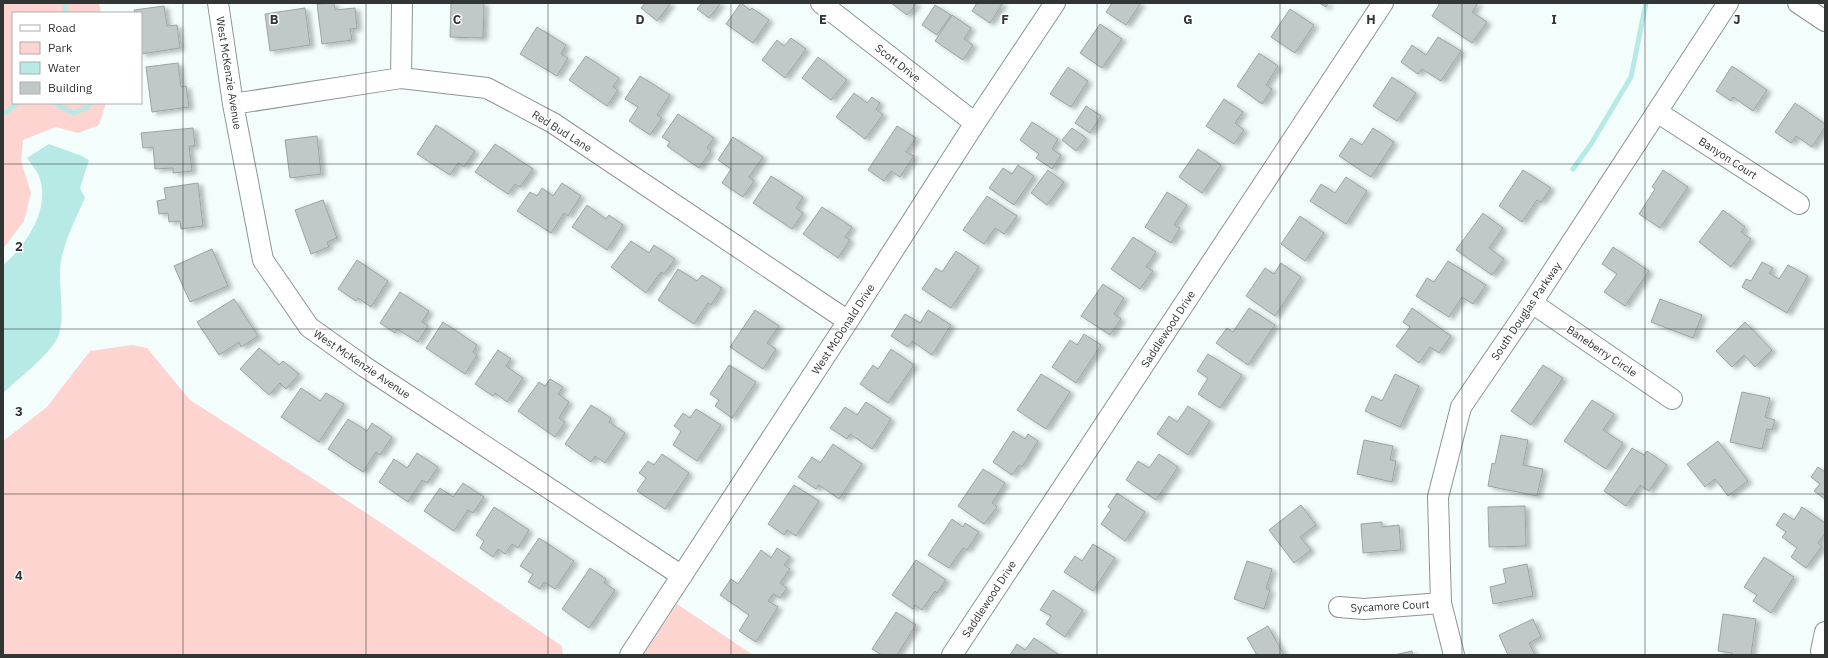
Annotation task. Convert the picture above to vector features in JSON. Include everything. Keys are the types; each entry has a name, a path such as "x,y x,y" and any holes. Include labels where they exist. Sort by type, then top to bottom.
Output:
{"street":[{"name":"West McKenzie Avenue","path":"218,3 233,104 263,260 309,327 365,367 682,576"},
{"path":"401,78 402,3"},
{"name":"Scott Drive","path":"821,3 975,123"},
{"name":"West McDonald Drive","path":"630,655 975,123 1055,3"},
{"name":"Saddlewood Drive","path":"952,655 1383,3"},
{"name":"South Douglas Parkway","path":"1454,655 1441,603 1438,497 1461,407 1532,303 1728,3"},
{"path":"1798,3 1825,21"},
{"name":"Red Bud Lane","path":"233,104 401,78 487,88 553,123 848,321"},
{"name":"Banyon Court","path":"1657,112 1799,204"},
{"name":"Baneberry Circle","path":"1532,303 1672,399"},
{"name":"Sycamore Court","path":"1339,608 1364,609 1441,603"},
{"path":"1821,651 1825,632"}],"green space":[{"path":"3,3 99,3 101,12 12,12 12,104 106,104 99,125 78,133 56,127 23,140 21,161 31,193 24,221 3,249"},
{"path":"132,345 147,348 190,400 374,518 562,646 563,655 3,655 3,441 47,407 90,351"},
{"path":"677,604 753,655 643,655"}],"water":[{"path":"49,144 89,160 80,188 85,198 68,237 61,261 60,280 62,312 60,331 57,339 39,361 3,393 3,265 12,257 28,236 39,213 42,201 42,188 39,176 27,158"}],"building":[{"path":"334,3 335,10 355,8 357,28 350,29 352,40 322,44 317,4"},
{"path":"451,3 484,3 483,38 450,37"},
{"path":"645,3 671,3 657,21 641,8"},
{"path":"702,3 721,3 709,18 697,9"},
{"path":"741,3 750,10 752,8 769,20 753,43 726,24"},
{"path":"891,3 917,3 907,15"},
{"path":"977,3 1003,3 990,23 972,11"},
{"path":"1112,3 1141,3 1126,25 1106,12"},
{"path":"1319,3 1328,3 1326,7"},
{"path":"1440,3 1478,3 1472,12 1487,22 1472,43 1432,16"},
{"path":"935,5 951,15 937,35 922,25"},
{"path":"164,6 167,26 177,25 180,48 142,54 142,12 135,12 134,10"},
{"path":"305,8 310,45 270,51 265,14"},
{"path":"1290,9 1314,25 1295,53 1271,37"},
{"path":"952,15 971,28 964,39 973,45 963,60 935,41"},
{"path":"1100,24 1122,39 1102,68 1080,53"},
{"path":"537,27 566,45 561,54 568,58 557,76 520,54"},
{"path":"1438,37 1461,51 1441,81 1422,69 1418,74 1401,62 1412,45 1426,55"},
{"path":"791,38 806,49 785,78 762,60 777,40 784,46"},
{"path":"1259,53 1278,66 1266,85 1272,89 1262,104 1237,86"},
{"path":"586,56 619,78 613,87 618,90 607,106 569,80"},
{"path":"818,57 847,80 831,100 802,78"},
{"path":"178,63 181,87 186,86 189,107 152,112 146,67"},
{"path":"1732,66 1767,90 1753,111 1733,97 1731,101 1716,91"},
{"path":"1068,67 1088,81 1071,107 1050,94"},
{"path":"640,76 670,95 657,115 662,118 650,135 629,121 638,107 625,99"},
{"path":"1392,77 1416,93 1397,121 1373,106"},
{"path":"854,93 867,103 872,97 880,103 876,109 883,115 865,139 836,117"},
{"path":"1224,99 1243,112 1235,123 1244,130 1234,144 1206,126"},
{"path":"1795,103 1825,124 1825,127 1812,147 1796,136 1791,143 1775,132"},
{"path":"1086,106 1101,116 1090,133 1075,123"},
{"path":"678,114 714,138 707,148 711,151 699,168 667,146 670,142 662,137"},
{"path":"1032,122 1058,139 1052,149 1061,155 1052,169 1036,158 1039,154 1020,140"},
{"path":"436,125 475,151 464,167 458,163 450,175 417,154"},
{"path":"897,126 916,138 906,152 914,156 900,177 891,171 884,181 868,170"},
{"path":"193,128 195,146 189,146 192,171 173,173 173,168 155,169 153,147 143,148 141,133"},
{"path":"1072,128 1086,138 1076,151 1062,140"},
{"path":"1373,128 1394,142 1371,177 1339,156 1351,138 1362,145"},
{"path":"317,136 321,174 290,178 285,140"},
{"path":"733,137 763,157 749,177 754,181 743,197 722,183 731,169 718,160"},
{"path":"495,144 533,169 520,187 515,184 508,194 475,172"},
{"path":"1198,149 1221,165 1202,193 1179,177"},
{"path":"1018,165 1034,176 1014,205 989,188 1003,168 1012,174"},
{"path":"1048,170 1064,182 1047,205 1031,193"},
{"path":"1523,170 1551,188 1541,202 1537,200 1522,222 1499,206"},
{"path":"1663,170 1688,187 1660,228 1639,214 1655,189 1652,187"},
{"path":"771,176 803,197 796,208 803,213 792,229 753,203"},
{"path":"1346,177 1367,191 1346,224 1310,201 1321,184 1335,193"},
{"path":"198,183 203,226 181,229 180,221 169,222 168,213 159,214 157,201 166,199 164,188"},
{"path":"562,183 581,196 568,216 564,213 551,233 517,211 530,192 537,196 542,188 553,196"},
{"path":"1167,192 1187,205 1174,225 1180,228 1171,243 1145,227"},
{"path":"987,196 1017,216 1004,234 995,228 984,244 963,230"},
{"path":"323,200 337,238 327,242 329,247 311,254 295,210"},
{"path":"587,205 606,219 609,215 623,225 607,250 572,227"},
{"path":"822,207 852,227 845,237 850,240 838,258 803,234"},
{"path":"1723,210 1745,227 1741,232 1751,239 1731,267 1699,242"},
{"path":"1483,213 1503,228 1489,248 1504,259 1492,275 1456,250"},
{"path":"1300,216 1324,233 1305,261 1281,244"},
{"path":"1133,237 1156,252 1146,267 1153,271 1140,289 1111,269"},
{"path":"631,241 649,253 654,245 675,259 664,274 661,272 646,293 611,267"},
{"path":"1613,247 1649,271 1625,306 1604,292 1617,274 1602,264"},
{"path":"212,249 228,286 190,302 174,266"},
{"path":"956,251 979,267 951,308 922,289 936,268 942,272"},
{"path":"357,260 388,281 371,307 358,298 356,301 338,289"},
{"path":"1448,261 1486,285 1473,304 1462,297 1449,317 1416,296 1427,278 1434,282"},
{"path":"1762,262 1773,268 1769,273 1779,279 1788,265 1808,276 1787,313 1742,287 1746,279 1751,281"},
{"path":"1281,263 1301,277 1275,316 1246,296 1265,268 1274,274"},
{"path":"678,269 697,281 702,275 722,288 711,305 708,303 694,324 658,300"},
{"path":"1103,284 1124,298 1114,314 1121,319 1110,335 1081,316"},
{"path":"400,292 429,311 422,322 428,326 418,342 397,329 395,333 380,323"},
{"path":"234,299 258,336 241,347 239,342 219,355 197,322"},
{"path":"1660,299 1702,315 1693,338 1651,322"},
{"path":"1249,308 1275,325 1248,365 1216,343 1227,328 1233,332"},
{"path":"1412,308 1451,336 1439,353 1430,347 1419,363 1396,346 1410,327 1403,322"},
{"path":"755,310 779,326 767,343 776,349 763,369 730,347"},
{"path":"928,310 951,325 932,355 912,341 908,347 891,336 905,314 920,323"},
{"path":"443,322 477,345 473,352 477,355 465,374 426,348"},
{"path":"1745,322 1772,350 1755,367 1744,355 1732,367 1716,351"},
{"path":"1084,334 1101,345 1076,383 1052,367 1070,340 1077,345"},
{"path":"259,348 279,365 283,361 299,374 286,389 280,383 269,395 240,369"},
{"path":"891,349 914,365 888,403 860,384 873,365 878,369"},
{"path":"498,350 511,359 506,366 523,378 507,402 495,393 493,396 475,384"},
{"path":"1208,354 1242,375 1220,408 1198,394 1208,378 1197,371"},
{"path":"729,365 756,382 732,418 715,406 719,400 710,394"},
{"path":"1543,365 1563,378 1531,425 1511,411"},
{"path":"1041,374 1070,392 1046,429 1017,410"},
{"path":"1395,374 1419,386 1400,427 1365,411 1372,396 1382,401"},
{"path":"550,379 563,387 558,394 569,402 559,418 565,422 555,437 518,411 539,382 545,386"},
{"path":"301,388 320,401 326,393 344,404 319,442 281,417"},
{"path":"1742,392 1770,398 1765,417 1775,420 1772,430 1767,429 1762,449 1730,442"},
{"path":"1592,400 1614,414 1603,430 1623,443 1606,469 1564,441"},
{"path":"866,402 891,419 872,449 850,434 847,439 830,428 845,407 857,415"},
{"path":"591,405 611,418 609,422 625,433 605,463 595,456 591,462 565,444"},
{"path":"1188,406 1210,421 1188,455 1157,434 1169,416 1177,422"},
{"path":"696,409 721,425 697,461 673,445 681,431 674,426 683,413 690,418"},
{"path":"348,419 367,431 372,423 392,437 380,455 376,452 363,472 328,449"},
{"path":"1013,431 1025,439 1028,434 1038,441 1022,467 1019,465 1012,475 993,462"},
{"path":"1501,435 1528,440 1523,465 1543,469 1537,496 1488,486 1492,463 1495,464"},
{"path":"1364,440 1393,446 1390,460 1396,461 1392,482 1357,474"},
{"path":"1718,441 1748,481 1728,496 1715,479 1705,487 1687,464"},
{"path":"833,444 862,464 839,499 819,485 816,489 798,477 812,457 820,463"},
{"path":"1632,448 1644,455 1647,451 1667,465 1649,491 1640,485 1626,506 1604,491"},
{"path":"417,453 438,467 427,483 422,480 408,502 379,482 394,459 407,468"},
{"path":"662,454 689,473 665,509 637,491 646,478 639,473 648,461 654,465"},
{"path":"1159,454 1178,467 1156,500 1126,480 1138,461 1149,468"},
{"path":"1818,467 1825,472 1825,499 1814,491 1820,484 1811,477"},
{"path":"983,469 1005,483 992,503 997,507 984,524 958,506"},
{"path":"463,483 484,497 473,513 468,510 454,531 424,511 440,488 453,497"},
{"path":"794,485 819,501 796,536 787,530 784,535 768,524"},
{"path":"1117,493 1145,512 1125,541 1101,524 1111,509 1108,507"},
{"path":"1301,505 1316,525 1300,537 1311,550 1294,563 1269,530"},
{"path":"1525,506 1526,546 1489,547 1488,507"},
{"path":"494,507 529,530 518,548 512,544 505,554 498,549 493,557 480,548 484,541 476,535"},
{"path":"1802,507 1825,523 1825,533 1818,543 1822,546 1806,568 1791,557 1797,548 1782,537 1786,532 1776,525 1784,513 1794,520"},
{"path":"952,519 963,527 965,523 979,532 967,550 963,548 949,568 928,555"},
{"path":"1382,522 1382,527 1399,525 1401,550 1363,553 1361,524"},
{"path":"539,538 574,561 555,589 544,582 540,589 528,582 533,574 520,566"},
{"path":"1093,544 1115,558 1093,591 1064,572 1075,556 1082,561"},
{"path":"777,548 790,557 784,565 790,569 780,583 787,588 780,598 773,594 768,601 778,607 756,642 739,631 749,615 720,595 731,579 738,584 761,550 771,558"},
{"path":"1764,557 1794,577 1771,613 1753,601 1757,595 1744,587"},
{"path":"916,560 946,580 937,593 935,591 922,610 915,605 913,609 892,595"},
{"path":"1247,561 1272,569 1266,589 1270,590 1264,609 1234,599"},
{"path":"1527,564 1533,596 1493,604 1490,587 1506,583 1503,569"},
{"path":"590,568 606,579 604,583 615,590 589,628 562,609"},
{"path":"1053,590 1083,610 1065,637 1046,624 1051,616 1040,610"},
{"path":"896,612 916,625 897,655 882,655 872,649"},
{"path":"1723,614 1756,619 1751,655 1731,655 1732,653 1718,651"},
{"path":"1533,619 1541,637 1529,643 1535,655 1508,655 1499,635"},
{"path":"1268,626 1284,655 1257,655 1247,638"},
{"path":"1034,638 1059,655 1010,655 1017,644 1025,650"},
{"path":"1412,651 1413,655 1394,655"}],"waterway":[{"path":"65,3 66,12"},
{"path":"1573,169 1591,144 1631,77 1646,3"},
{"path":"3,113 7,112 16,104"},
{"path":"57,104 74,113 88,107 90,104"}]}
